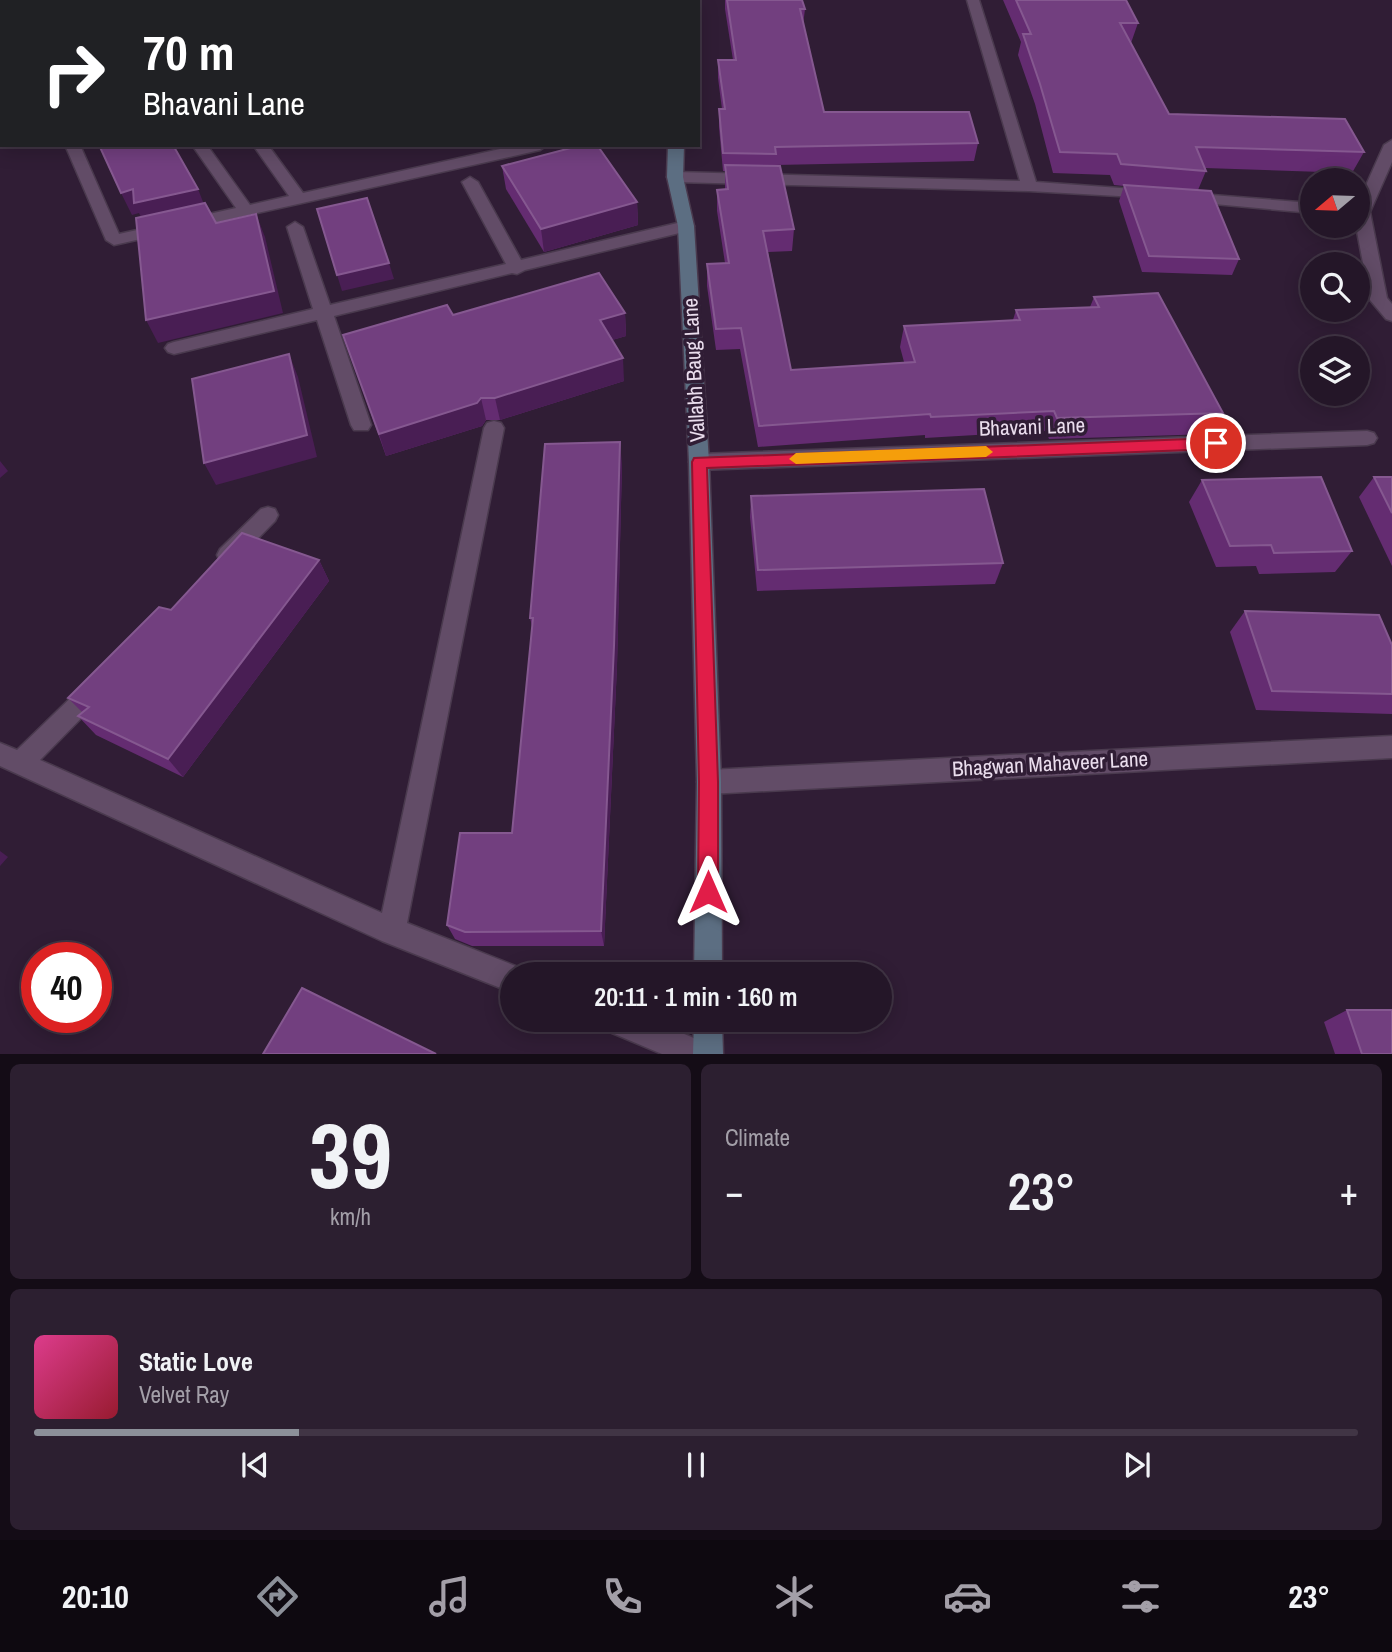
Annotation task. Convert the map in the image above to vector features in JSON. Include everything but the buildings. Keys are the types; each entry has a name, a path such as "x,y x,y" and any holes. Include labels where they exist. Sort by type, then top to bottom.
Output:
{"street":[{"path":"972,0 1029,186"},
{"path":"1370,191 1392,145"},
{"path":"73,147 114,240 531,147"},
{"path":"200,147 246,210"},
{"path":"261,147 299,198"},
{"name":"Vallabh Baug Lane","path":"676,147 675,177 687,226 699,462 709,782 708,962"},
{"path":"675,177 1029,186 1300,207"},
{"path":"470,182 517,269"},
{"path":"295,226 361,425"},
{"path":"173,348 517,269 687,226"},
{"path":"1366,238 1379,300 1392,315"},
{"path":"392,930 494,428"},
{"name":"Bhavani Lane","path":"699,462 1367,438"},
{"path":"211,572 268,515"},
{"path":"116,667 11,758 392,930 500,974"},
{"name":"Bhagwan Mahaveer Lane","path":"709,782 1392,747"},
{"path":"644,1032 698,1054"},
{"path":"708,1032 708,1054"}],"slow traffic":[{"path":"796,459 986,452"}],"route":[{"path":"708,892 709,782 699,462 1216,443"}]}
